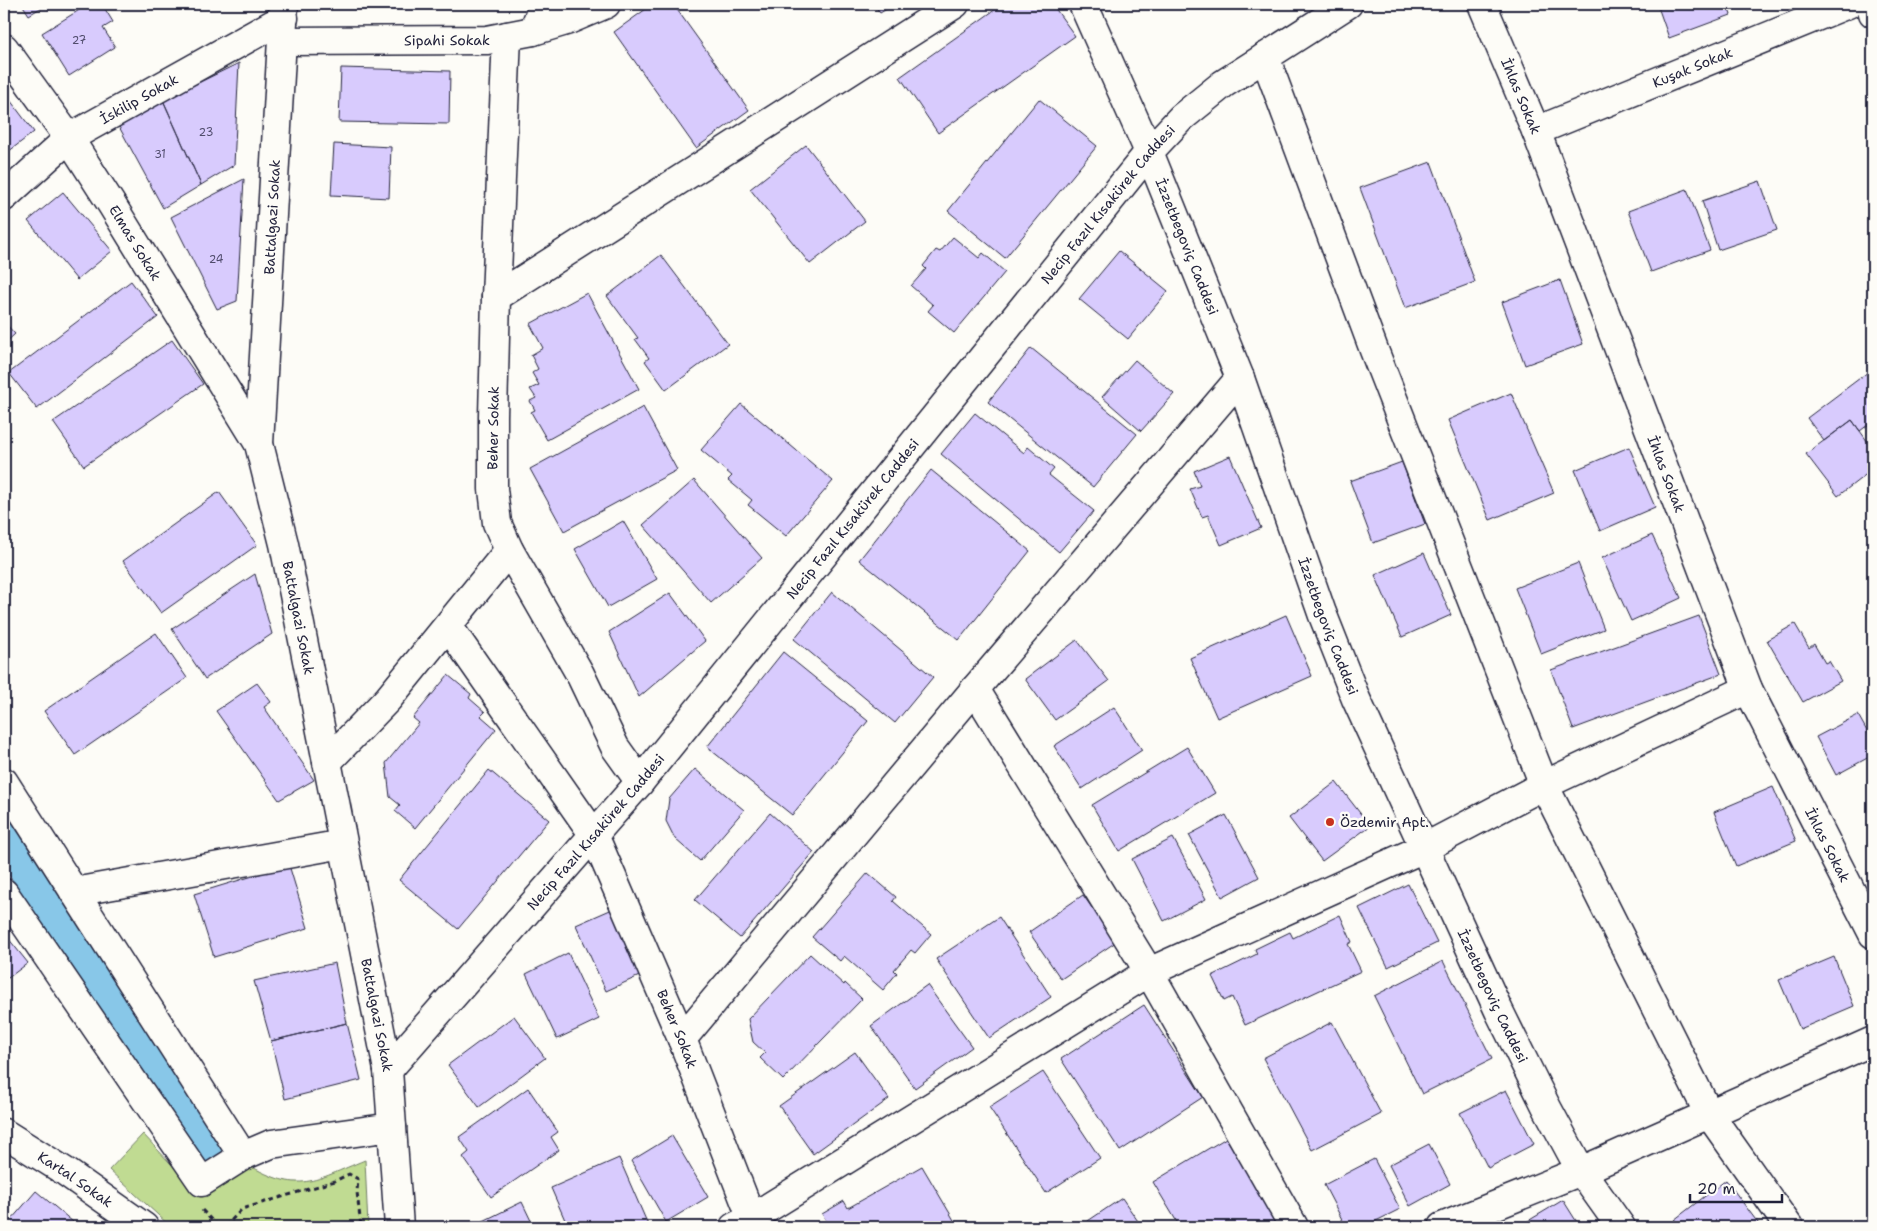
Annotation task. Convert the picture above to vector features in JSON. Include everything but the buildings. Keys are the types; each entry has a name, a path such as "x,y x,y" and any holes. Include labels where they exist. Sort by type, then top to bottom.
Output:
{"street":[{"name":"Beher Sokak","path":"544,4 520,33 496,297 493,489 497,523 509,550 580,674 615,747 640,782"},
{"name":"Sipahi Sokak","path":"284,21 486,40 566,21 606,4"},
{"path":"496,297 955,4"},
{"name":"İzzetbegoviç Caddesi","path":"1083,4 1148,152 1240,378 1322,614 1356,699 1504,1020 1546,1106 1581,1171 1621,1227"},
{"name":"Necip Fazıl Kısakürek Caddesi","path":"388,1070 640,782 1148,152 1201,100 1348,4"},
{"name":"İhlas Sokak","path":"1482,4 1536,131 1748,689 1873,934"},
{"name":"Kuşak Sokak","path":"1536,131 1848,4"},
{"path":"1871,4 1873,13"},
{"name":"İskilip Sokak","path":"4,197 68,138 284,21"},
{"name":"Battalgazi Sokak","path":"284,21 259,444 284,544 388,1070 399,1227"},
{"name":"Elmas Sokak","path":"4,48 68,138 112,205 259,444"},
{"path":"1265,57 1374,350 1544,785 1708,1114 1789,1227"},
{"path":"682,1039 975,689 1240,378"},
{"path":"327,762 388,699 509,550"},
{"name":"Beher Sokak","path":"448,626 594,835 682,1039 746,1224"},
{"path":"975,689 1149,972 1294,1227"},
{"path":"746,1224 1149,972 1424,848 1544,785 1748,689"},
{"path":"4,782 243,1156"},
{"path":"74,892 343,844"},
{"path":"5,898 202,1182 243,1156 272,1144 392,1127"},
{"path":"1442,1227 1581,1171 1873,1041"},
{"name":"Kartal Sokak","path":"4,1133 66,1172 144,1227"}],"path":[{"path":"225,1227 242,1209 335,1181 349,1174 358,1179 357,1192 361,1227"}],"green space":[{"path":"143,1134 198,1193 247,1164 265,1174 280,1179 306,1182 319,1179 365,1160 368,1227 171,1227 109,1170"}],"water":[{"path":"4,807 235,1156 207,1173 4,867"}],"place":[{"name":"Özdemir Apt.","path":"1330,822"}]}
